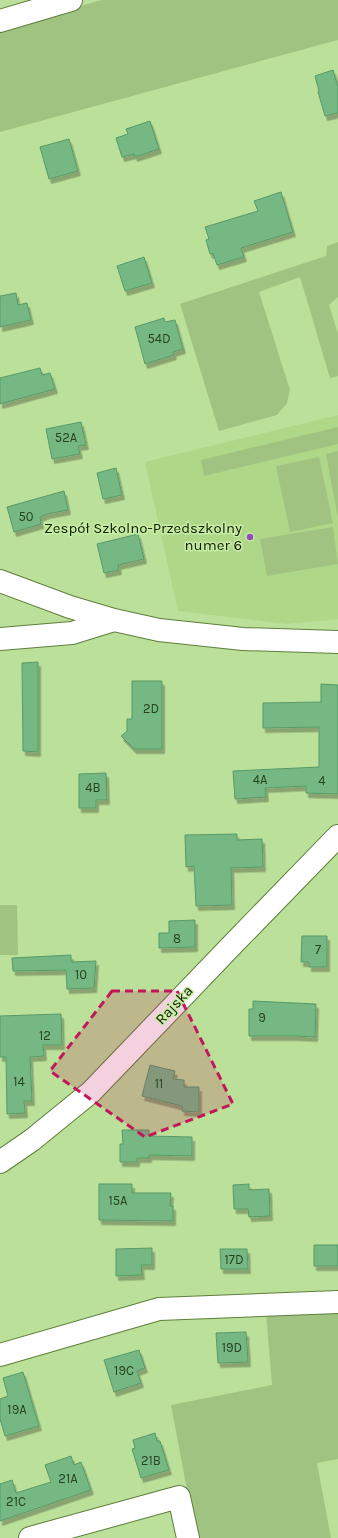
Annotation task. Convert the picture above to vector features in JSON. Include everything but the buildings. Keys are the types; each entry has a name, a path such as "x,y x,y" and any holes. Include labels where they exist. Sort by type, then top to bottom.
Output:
{"street":[{"path":"0,21 70,0"},
{"path":"0,581 70,607 114,620 159,630 202,636 338,642"},
{"path":"0,639 72,633 114,620"},
{"name":"Rajska","path":"0,1162 32,1140 91,1092 338,836"},
{"path":"0,1355 159,1309 338,1302"},
{"path":"30,1538 179,1497 188,1538"}],"highlighted area":[{"path":"112,991 177,991 233,1104 145,1137 50,1071"}],"shaded area":[{"path":"102,0 338,0 338,40 0,132 0,28"},
{"path":"338,242 338,297 329,305 338,334 338,376 330,378 300,277 259,292 290,390 287,403 277,415 219,431 180,304 326,256 327,246"},
{"name":"Zespół Szkolno-Przedszkolny numer 6","path":"338,415 338,619 287,624 178,611 145,462"},
{"path":"338,427 338,444 204,476 201,460"},
{"path":"338,451 338,518 326,454"},
{"path":"319,457 333,523 290,532 276,466"},
{"path":"333,527 338,564 267,576 260,539"},
{"path":"0,905 17,905 18,955 0,955"},
{"path":"338,1310 338,1459 317,1463 331,1538 196,1538 171,1405 272,1385 266,1312"}],"place":[{"name":"Zespół Szkolno-Przedszkolny numer 6","path":"250,537"}]}
